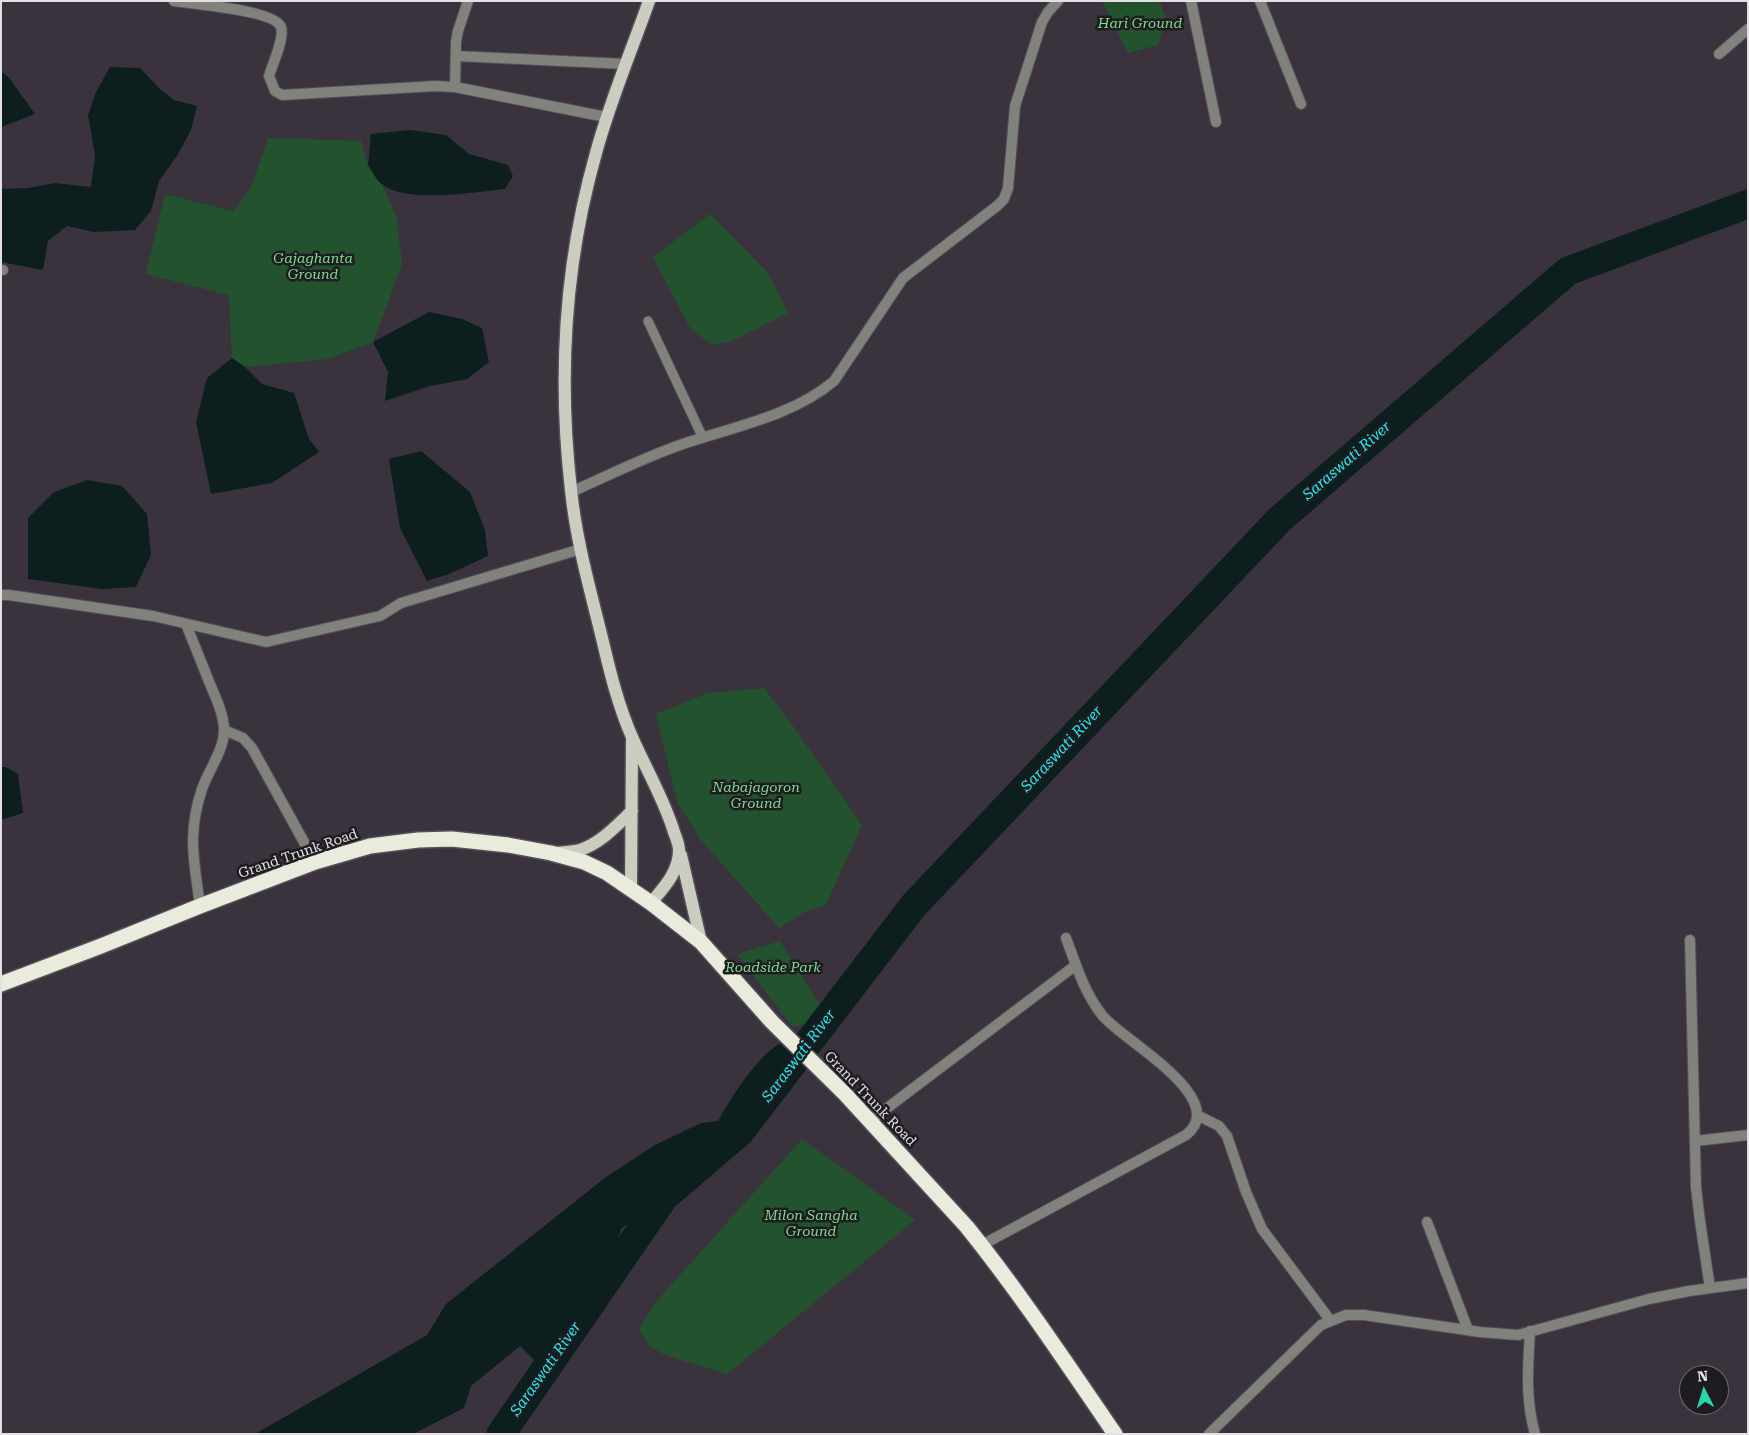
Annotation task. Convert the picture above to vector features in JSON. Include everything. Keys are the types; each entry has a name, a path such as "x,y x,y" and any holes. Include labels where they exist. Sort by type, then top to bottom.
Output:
{"highway":[{"name":"Grand Trunk Road","path":"1,984 316,862 370,846 452,838 508,845 551,853 584,862 607,873 631,889 701,942 772,1022 845,1094 982,1245 1023,1299 1115,1434"}],"main road":[{"path":"649,1 606,116 576,238 566,341 566,435 571,492 581,549 612,684 632,737 664,804 679,848 701,942"},
{"path":"631,889 632,737"},
{"path":"551,853 579,850 593,844 604,837 632,811"},
{"path":"651,903 674,872 678,862 679,848"}],"street":[{"path":"174,1 245,6 278,22 282,28 282,36 269,76 275,91 282,95 435,86 455,87 606,116"},
{"path":"455,87 458,31 468,1"},
{"path":"571,492 669,449 801,404 820,393 834,381 903,278 1004,199 1008,188 1016,100 1042,22 1058,1"},
{"path":"1191,1 1216,122"},
{"path":"1260,1 1301,104"},
{"path":"1718,54 1748,29"},
{"path":"456,56 626,64"},
{"path":"1,595 134,614 266,642 380,616 401,603 581,549"},
{"path":"186,624 216,698 224,730 219,750 202,788 193,827 193,854 200,906"},
{"path":"224,730 243,738 252,748 316,862"},
{"path":"982,1245 1186,1135 1194,1129 1197,1122 1195,1106 1172,1072 1113,1026 1102,1015 1082,983 1066,938"},
{"path":"1690,940 1695,1141 1700,1221 1710,1288"},
{"path":"870,1121 1076,965"},
{"path":"1197,1115 1219,1126 1227,1136 1246,1192 1262,1229 1330,1320"},
{"path":"1695,1141 1748,1136"},
{"path":"1427,1222 1468,1330"},
{"path":"1209,1434 1321,1325 1346,1315 1364,1315 1505,1335 1518,1335 1649,1299 1748,1283"},
{"path":"1530,1331 1527,1390 1528,1409 1535,1434"}],"lane":[{"path":"648,321 703,438"}],"green space":[{"name":"Hari Ground","path":"1102,1 1159,1 1166,18 1158,45 1128,53"},
{"name":"Gajaghanta Ground","path":"268,138 361,141 368,165 382,185 396,215 402,264 373,342 328,359 245,367 232,358 229,295 146,274 165,194 233,211 251,188"},
{"path":"710,214 768,273 788,313 732,341 712,345 690,328 653,257"},
{"name":"Nabajagoron Ground","path":"764,688 862,825 826,905 806,911 779,928 701,840 677,802 656,714 708,693"},
{"name":"Roadside Park","path":"780,941 828,1018 793,1027 737,954"},
{"name":"Milon Sangha Ground","path":"802,1139 915,1220 727,1374 665,1355 650,1346 639,1330 655,1303"}],"water":[{"path":"110,67 140,68 159,88 174,100 197,106 191,130 177,156 159,181 151,211 135,230 94,232 67,226 48,241 43,270 1,262 1,189 28,188 55,183 91,187 95,155 88,115 96,92"},
{"path":"1,71 10,79 35,114 1,127"},
{"path":"410,130 446,135 469,154 508,165 513,176 505,189 441,195 407,194 393,190 376,178 368,165 371,134"},
{"path":"429,312 462,319 482,328 489,362 467,379 430,386 385,401 388,372 373,342"},
{"path":"232,358 245,367 262,384 294,393 309,439 319,452 272,483 211,494 196,422 207,378"},
{"path":"421,451 470,492 485,530 488,556 449,574 427,581 400,528 389,459"},
{"path":"87,480 122,486 147,514 151,555 136,587 102,589 28,579 28,518 54,492"},
{"path":"1,767 6,767 18,774 23,813 1,820"},
{"path":"780,1043 796,1059 740,1132 664,1197 621,1229 603,1286 545,1371 520,1346 471,1386 464,1408 413,1434 255,1434 427,1335 446,1304 606,1177 655,1145 701,1123 718,1121 737,1089 762,1058"}],"waterway":[{"name":"Saraswati River","path":"501,1434 664,1197 740,1132 914,905 1280,519 1568,271 1748,204"}]}
